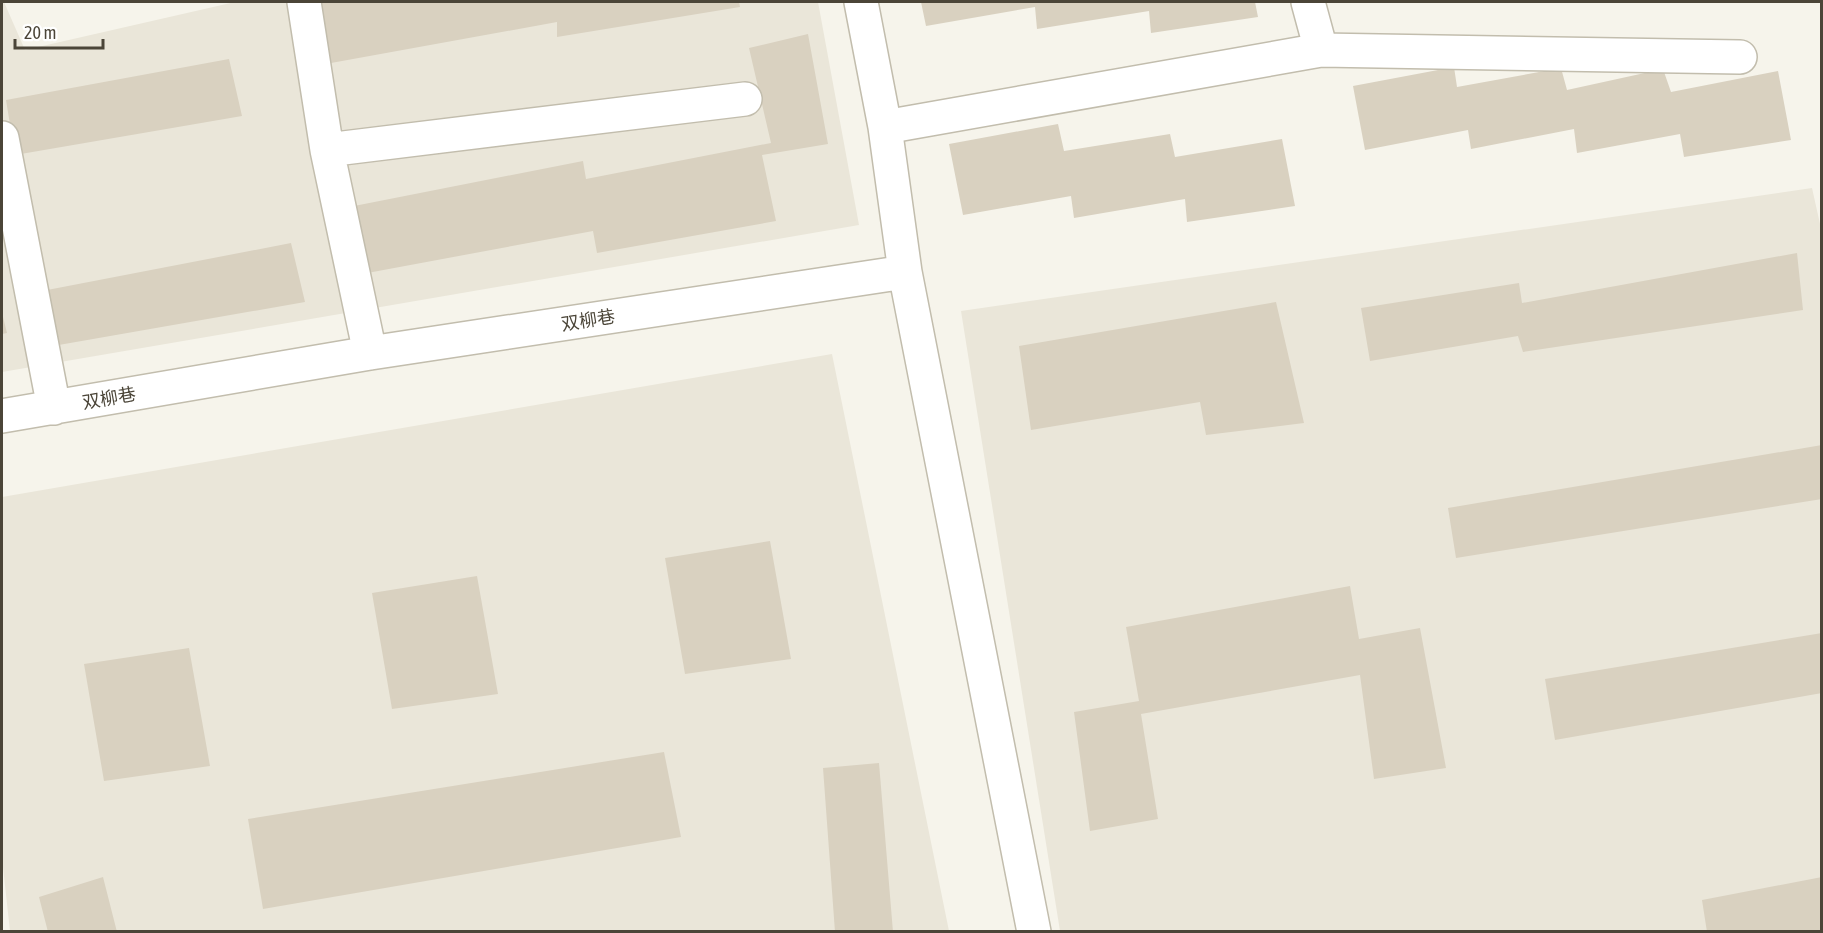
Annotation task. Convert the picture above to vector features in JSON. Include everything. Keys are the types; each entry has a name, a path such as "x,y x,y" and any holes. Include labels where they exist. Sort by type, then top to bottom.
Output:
{"street":[{"path":"304,2 327,150 370,353"},
{"path":"861,2 885,127 905,272 1034,932"},
{"path":"1308,2 1321,50"},
{"path":"885,127 1321,50 1740,57"},
{"path":"327,150 745,99"},
{"path":"2,138 54,408"},
{"name":"双柳巷","path":"2,416 370,353 905,272"}],"shaded area":[{"path":"2,2 4,2 25,50 235,2 818,2 859,225 2,372"},
{"path":"1812,188 1822,233 1821,931 1060,931 961,311"},
{"path":"832,354 949,931 10,931 2,858 2,497"}],"building":[{"path":"310,2 739,2 740,7 557,37 557,22 320,65"},
{"path":"921,2 1255,2 1258,17 1151,33 1149,11 1037,29 1035,7 926,26"},
{"path":"808,34 828,144 762,155 776,221 597,253 593,231 362,274 349,207 583,161 586,179 771,143 749,48"},
{"path":"229,59 242,116 15,155 6,100"},
{"path":"1454,67 1457,87 1561,68 1567,90 1663,69 1671,92 1778,71 1791,140 1684,157 1680,134 1577,153 1574,129 1471,149 1468,130 1365,150 1353,86"},
{"path":"1058,124 1064,151 1170,134 1175,157 1282,139 1295,206 1187,222 1185,199 1074,218 1071,196 963,215 949,144"},
{"path":"291,243 305,302 53,346 42,291"},
{"path":"1797,253 1803,310 1523,352 1518,336 1370,361 1361,308 1519,283 1522,303"},
{"path":"1276,302 1304,423 1206,435 1200,402 1031,430 1019,346"},
{"path":"2,313 7,333 2,334"},
{"path":"1822,445 1822,499 1456,558 1448,508"},
{"path":"770,541 791,659 685,674 665,558"},
{"path":"477,576 498,694 392,709 372,593"},
{"path":"1350,586 1359,639 1420,628 1446,768 1374,779 1360,675 1141,714 1158,819 1090,831 1074,712 1139,701 1126,627"},
{"path":"1822,633 1822,693 1555,740 1545,679"},
{"path":"189,648 210,766 104,781 84,664"},
{"path":"664,752 681,837 263,909 248,819"},
{"path":"879,763 893,932 835,932 823,768"},
{"path":"103,877 117,932 48,932 39,897"},
{"path":"1822,877 1822,932 1707,932 1702,900"}]}
